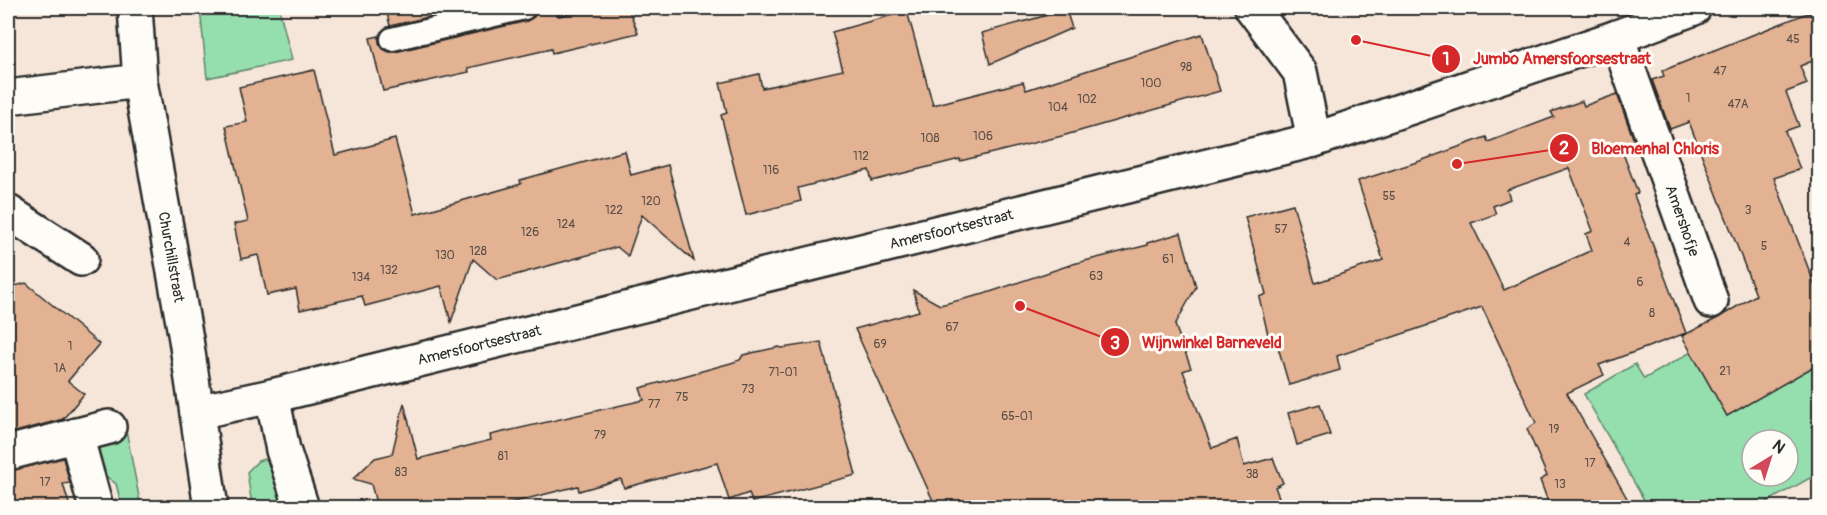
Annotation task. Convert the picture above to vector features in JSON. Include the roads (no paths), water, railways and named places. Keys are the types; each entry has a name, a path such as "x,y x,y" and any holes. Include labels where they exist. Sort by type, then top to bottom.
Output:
{"street":[{"name":"Churchillstraat","path":"135,8 140,81 186,339 211,507"},
{"path":"1252,8 1300,72 1314,140"},
{"name":"Amersfoortsestraat","path":"197,412 272,396 1314,140 1617,37 1694,8"},
{"name":"Amershofje","path":"1617,37 1711,302"},
{"path":"8,97 140,81"},
{"path":"8,212 81,259"},
{"path":"272,396 283,450 302,507"},
{"path":"8,453 109,427"},
{"path":"76,435 96,507"}],"lane":[{"path":"392,39 524,8"}],"place":[{"name":"Jumbo Amersfoorsestraat","path":"1356,40"},
{"name":"Bloemenhal Chloris","path":"1457,164"},
{"name":"Wijnwinkel Barneveld","path":"1020,306"}]}
